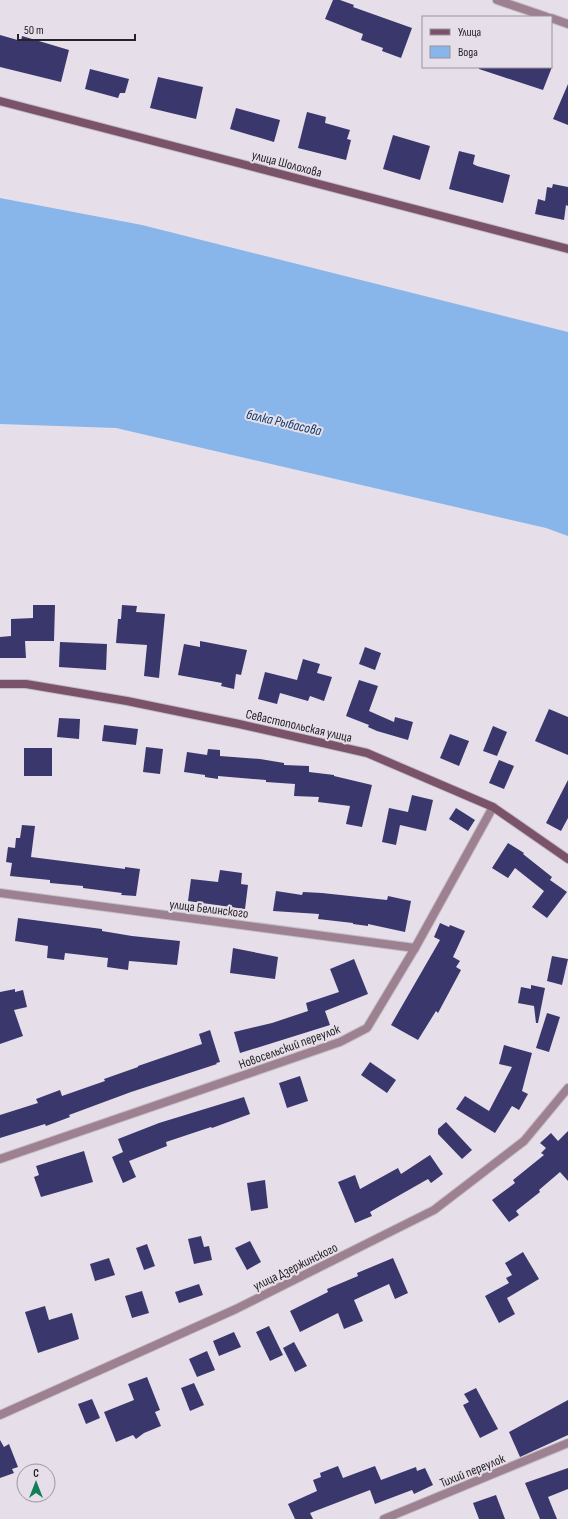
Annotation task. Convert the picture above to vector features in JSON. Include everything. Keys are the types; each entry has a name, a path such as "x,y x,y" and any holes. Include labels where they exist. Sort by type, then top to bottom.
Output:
{"main road":[{"name":"улица Шолохова","path":"0,101 568,249"},
{"name":"Севастопольская улица","path":"0,684 26,684 128,701 367,753 493,807 568,859"}],"street":[{"path":"497,0 544,16"},
{"path":"552,18 568,24"},
{"name":"Новосельский переулок","path":"0,1159 340,1042 367,1028 415,948 493,807"},
{"name":"улица Белинского","path":"0,893 415,948"},
{"name":"улица Дзержинского","path":"0,1414 236,1309 434,1210 524,1141 568,1088"},
{"name":"Тихий переулок","path":"384,1519 568,1443"}],"water":[{"name":"балка Рыбасова","path":"0,198 142,225 568,332 568,536 546,528 116,428 0,424"}],"building":[{"path":"333,0 340,0 354,5 353,7 412,28 401,58 382,51 383,48 361,40 363,34 325,19"},
{"path":"0,35 21,41 22,36 69,50 61,82 0,67"},
{"path":"479,68 552,68 543,90"},
{"path":"90,69 129,79 125,93 120,93 118,98 85,89"},
{"path":"158,77 203,87 196,119 150,108"},
{"path":"568,84 568,125 553,119"},
{"path":"236,108 280,120 274,142 230,129"},
{"path":"307,112 326,117 325,123 350,130 347,139 351,140 346,160 298,148"},
{"path":"393,135 430,146 420,180 383,169"},
{"path":"459,151 475,155 473,164 477,166 510,175 503,203 449,189"},
{"path":"553,184 568,187 568,206 566,205 564,220 535,214 538,199 545,201 547,187 552,188"},
{"path":"33,605 55,605 54,641 25,641 26,658 0,658 0,637 11,636 11,619 33,618"},
{"path":"122,605 137,606 136,612 165,614 159,678 144,676 147,645 116,643 118,619 121,619"},
{"path":"200,641 247,650 241,675 236,674 234,689 221,686 222,683 178,675 184,644 200,647"},
{"path":"60,642 107,644 106,670 59,667"},
{"path":"365,647 381,653 375,670 359,664"},
{"path":"303,659 320,664 317,673 332,677 324,701 310,696 308,701 280,693 277,704 258,699 265,672 297,680"},
{"path":"359,680 378,686 369,711 394,722 395,717 413,722 408,740 377,731 368,727 369,725 346,716"},
{"path":"549,709 568,717 568,755 535,741"},
{"path":"59,718 80,719 79,739 57,737"},
{"path":"104,725 138,729 136,745 102,741"},
{"path":"493,726 507,732 497,756 483,751"},
{"path":"450,734 469,741 459,766 440,758"},
{"path":"146,747 163,749 160,774 143,772"},
{"path":"24,748 52,748 52,776 24,776"},
{"path":"208,749 220,750 220,756 260,759 284,763 284,765 309,766 309,772 334,775 372,785 362,827 346,824 350,806 318,802 319,797 294,796 295,784 218,776 218,779 205,777 205,775 184,772 187,752 207,755"},
{"path":"499,760 514,766 504,789 489,783"},
{"path":"568,780 568,818 561,831 546,823"},
{"path":"412,795 433,800 426,831 400,825 396,845 382,842 389,808 408,812"},
{"path":"456,808 475,820 468,831 449,819"},
{"path":"22,825 35,826 31,857 125,869 125,867 140,869 136,896 121,895 122,893 83,888 83,886 50,883 50,880 10,876 12,863 6,862 8,847 15,848 16,838 20,838"},
{"path":"508,843 524,853 523,854 552,877 550,880 567,892 547,918 532,907 544,891 515,868 508,878 492,868"},
{"path":"220,870 242,873 241,884 248,885 245,909 188,901 191,879 218,882"},
{"path":"276,891 302,895 303,892 322,893 387,900 388,896 411,901 405,932 368,924 368,926 318,919 319,914 273,911"},
{"path":"18,918 102,929 102,931 132,936 180,941 177,965 129,961 128,970 107,967 108,958 65,953 64,960 47,958 48,946 15,941"},
{"path":"440,923 465,931 453,957 460,961 456,967 461,970 438,1013 436,1011 418,1040 391,1025 440,940 434,937"},
{"path":"233,948 278,957 275,979 230,973"},
{"path":"552,956 568,959 562,985 547,981"},
{"path":"354,959 368,994 325,1011 330,1025 240,1053 234,1032 272,1023 308,1011 306,1003 339,992 330,969"},
{"path":"531,985 545,988 538,1023 536,1023 534,1006 518,1003 521,987 531,989"},
{"path":"15,989 15,992 23,990 27,1007 14,1010 23,1036 0,1044 0,992"},
{"path":"547,1013 560,1017 549,1052 536,1048"},
{"path":"210,1030 220,1062 216,1063 217,1064 131,1092 69,1115 70,1117 46,1126 45,1124 0,1138 0,1115 38,1103 36,1099 60,1090 62,1096 105,1081 104,1079 138,1066 202,1044 199,1034"},
{"path":"504,1045 532,1053 522,1091 528,1094 519,1110 512,1106 495,1133 456,1109 465,1096 489,1111 512,1067 499,1064"},
{"path":"370,1062 396,1080 387,1093 361,1075"},
{"path":"300,1076 308,1101 287,1108 279,1083"},
{"path":"244,1097 250,1114 212,1128 211,1127 166,1142 167,1146 129,1161 136,1177 123,1183 112,1157 123,1152 118,1139 159,1123"},
{"path":"446,1122 472,1150 462,1159 438,1134 438,1129"},
{"path":"568,1131 568,1181 560,1172 539,1190 540,1192 516,1211 519,1215 509,1222 492,1200 515,1183 513,1180 544,1155 541,1153 546,1148 540,1143 551,1133 558,1141"},
{"path":"84,1151 93,1182 41,1197 34,1177 39,1175 36,1166"},
{"path":"430,1155 443,1174 431,1183 428,1179 370,1212 372,1216 355,1223 338,1182 355,1175 360,1189 398,1168 401,1174"},
{"path":"265,1180 268,1208 251,1211 247,1183"},
{"path":"201,1236 204,1247 209,1246 212,1260 194,1264 188,1239"},
{"path":"250,1241 261,1262 247,1270 235,1248"},
{"path":"147,1244 155,1266 144,1270 136,1248"},
{"path":"523,1252 539,1279 507,1298 515,1314 499,1323 485,1296 509,1283 506,1278 512,1275 505,1263"},
{"path":"109,1258 115,1275 95,1281 90,1264"},
{"path":"393,1258 408,1293 395,1299 389,1284 354,1300 363,1321 344,1329 338,1313 300,1332 290,1311 328,1292 327,1289 358,1276 357,1273"},
{"path":"199,1284 203,1295 179,1303 175,1292"},
{"path":"142,1291 149,1313 132,1318 125,1296"},
{"path":"45,1306 49,1320 72,1313 79,1339 38,1353 25,1312"},
{"path":"269,1326 283,1355 270,1361 256,1332"},
{"path":"234,1332 241,1347 219,1356 213,1341"},
{"path":"294,1342 307,1366 295,1372 283,1348"},
{"path":"207,1351 215,1370 197,1377 189,1359"},
{"path":"147,1377 160,1410 155,1412 161,1426 144,1433 136,1439 133,1435 116,1442 104,1412 134,1400 128,1384"},
{"path":"194,1383 204,1405 190,1411 181,1388"},
{"path":"476,1388 498,1429 480,1438 463,1405 469,1402 464,1394"},
{"path":"92,1399 100,1418 86,1424 78,1404"},
{"path":"568,1400 568,1435 520,1457 509,1432"},
{"path":"0,1440 4,1447 9,1444 16,1463 16,1468 12,1469 14,1473 0,1478"},
{"path":"338,1466 343,1478 375,1466 381,1480 416,1467 417,1471 425,1468 433,1485 414,1494 412,1490 375,1504 370,1490 310,1513 313,1519 295,1519 288,1504 317,1491 313,1480 321,1477 320,1473"},
{"path":"568,1468 568,1489 548,1497 557,1519 540,1519 525,1483"},
{"path":"496,1495 505,1519 479,1519 473,1503"}]}
